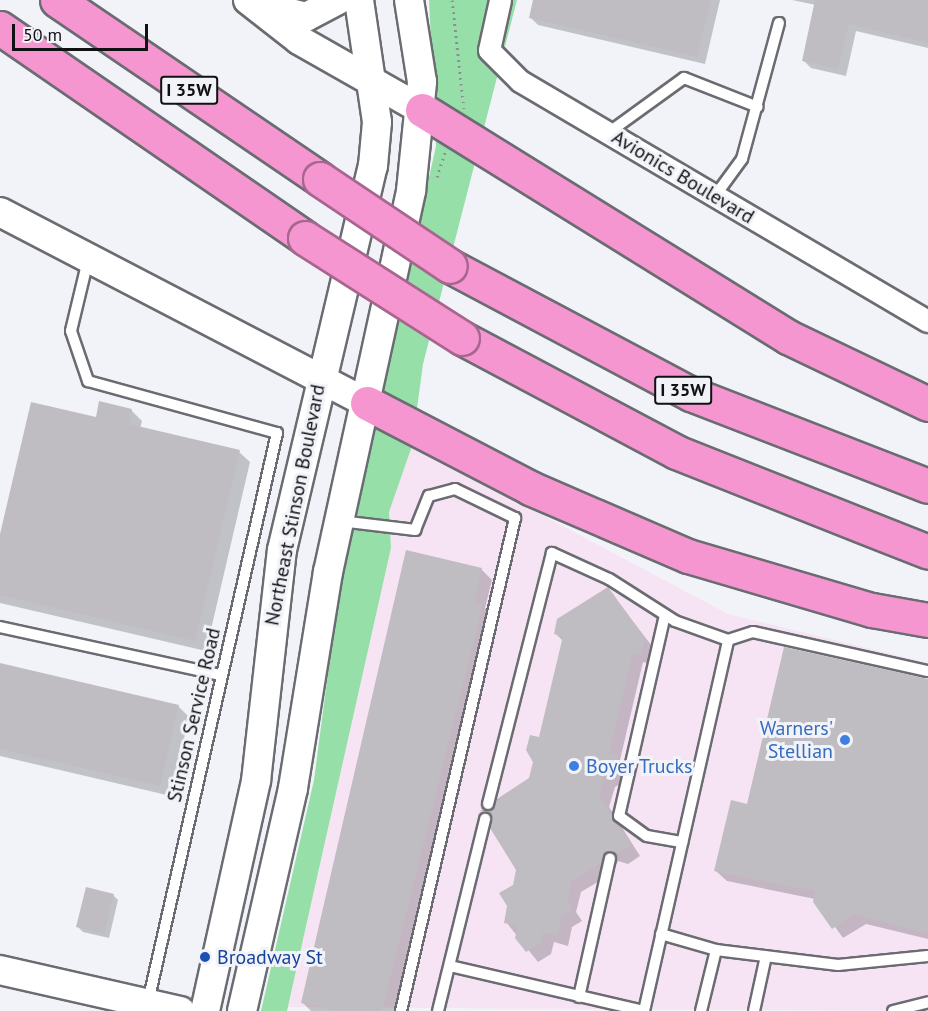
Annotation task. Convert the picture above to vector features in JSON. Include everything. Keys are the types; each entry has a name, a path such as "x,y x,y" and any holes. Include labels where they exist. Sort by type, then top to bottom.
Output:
{"highway":[{"name":"I 35W","path":"57,0 450,266 691,394 928,486"},
{"name":"I 35W","path":"0,28 305,238 462,338 676,452 928,552"},
{"path":"0,43 154,136"},
{"path":"422,110 788,337 928,404"},
{"path":"367,403 530,488 688,556 872,610 928,620"}],"main road":[{"path":"250,2 306,17 338,0"},
{"name":"Northeast Stinson Boulevard","path":"205,1011 256,781 282,550 318,381 373,166 377,122 359,0"},
{"path":"242,1011 293,788 340,521 411,192 422,110 409,0"},
{"path":"250,2 299,40 422,110"},
{"path":"0,212 318,381 367,403"},
{"path":"0,970 180,1011"}],"street":[{"name":"Avionics Boulevard","path":"500,0 489,50 520,81 928,321"}],"lane":[{"path":"715,196 742,159 758,108 779,23"},
{"path":"608,133 684,78 758,108"},
{"name":"Stinson Service Road","path":"88,260 70,331 88,381 277,433 148,1004"},
{"path":"340,521 415,530 429,496 455,489 515,518 401,1011"},
{"path":"488,804 552,553 609,579 665,615 728,640 762,633 928,671"},
{"path":"665,615 618,820 647,836 682,842"},
{"path":"0,627 221,675"},
{"path":"450,966 644,1011 728,640"},
{"path":"438,1011 485,819"},
{"path":"579,997 609,858"},
{"path":"661,934 716,950 838,965 928,956"},
{"path":"701,1011 716,950"},
{"path":"754,1011 766,956"},
{"path":"893,1011 928,1002"}],"path":[{"path":"452,0 466,105 459,118"}],"shaded area":[{"path":"412,446 728,614 928,663 928,1011 288,1007 391,548 389,512"}],"green space":[{"path":"429,0 517,0 423,364 412,446 389,512 391,548 287,1011 261,1011 314,780 342,567 436,146"}],"building":[{"path":"533,0 711,0 697,57 529,18"},
{"path":"815,0 928,0 928,43 849,24 838,69 802,61"},
{"path":"99,401 132,409 129,424 240,450 195,641 0,595 0,534 31,402 96,417"},
{"path":"406,550 482,568 474,602 483,604 382,1011 336,1011 301,1003"},
{"name":"Boyer Trucks","path":"608,587 645,638 641,655 633,652 609,753 617,755 615,770 604,776 599,795 631,845 616,854 607,851 601,863 571,882 567,901 572,910 562,916 558,936 543,932 541,943 526,952 515,938 518,926 504,923 507,906 499,893 513,885 516,870 490,828 491,814 479,810 493,810 497,799 529,778 533,762 526,750 530,735 539,737 563,636 554,634 557,619"},
{"name":"Warners' Stellian","path":"784,647 928,679 928,934 854,914 832,929 813,902 815,891 714,871 731,800 747,804"},
{"path":"0,663 179,705 160,786 0,749"},
{"path":"86,887 114,894 104,934 76,927"}],"place":[{"name":"Warners' Stellian","path":"845,740"},
{"name":"Boyer Trucks","path":"574,766"},
{"name":"Broadway St","path":"205,957"}]}
